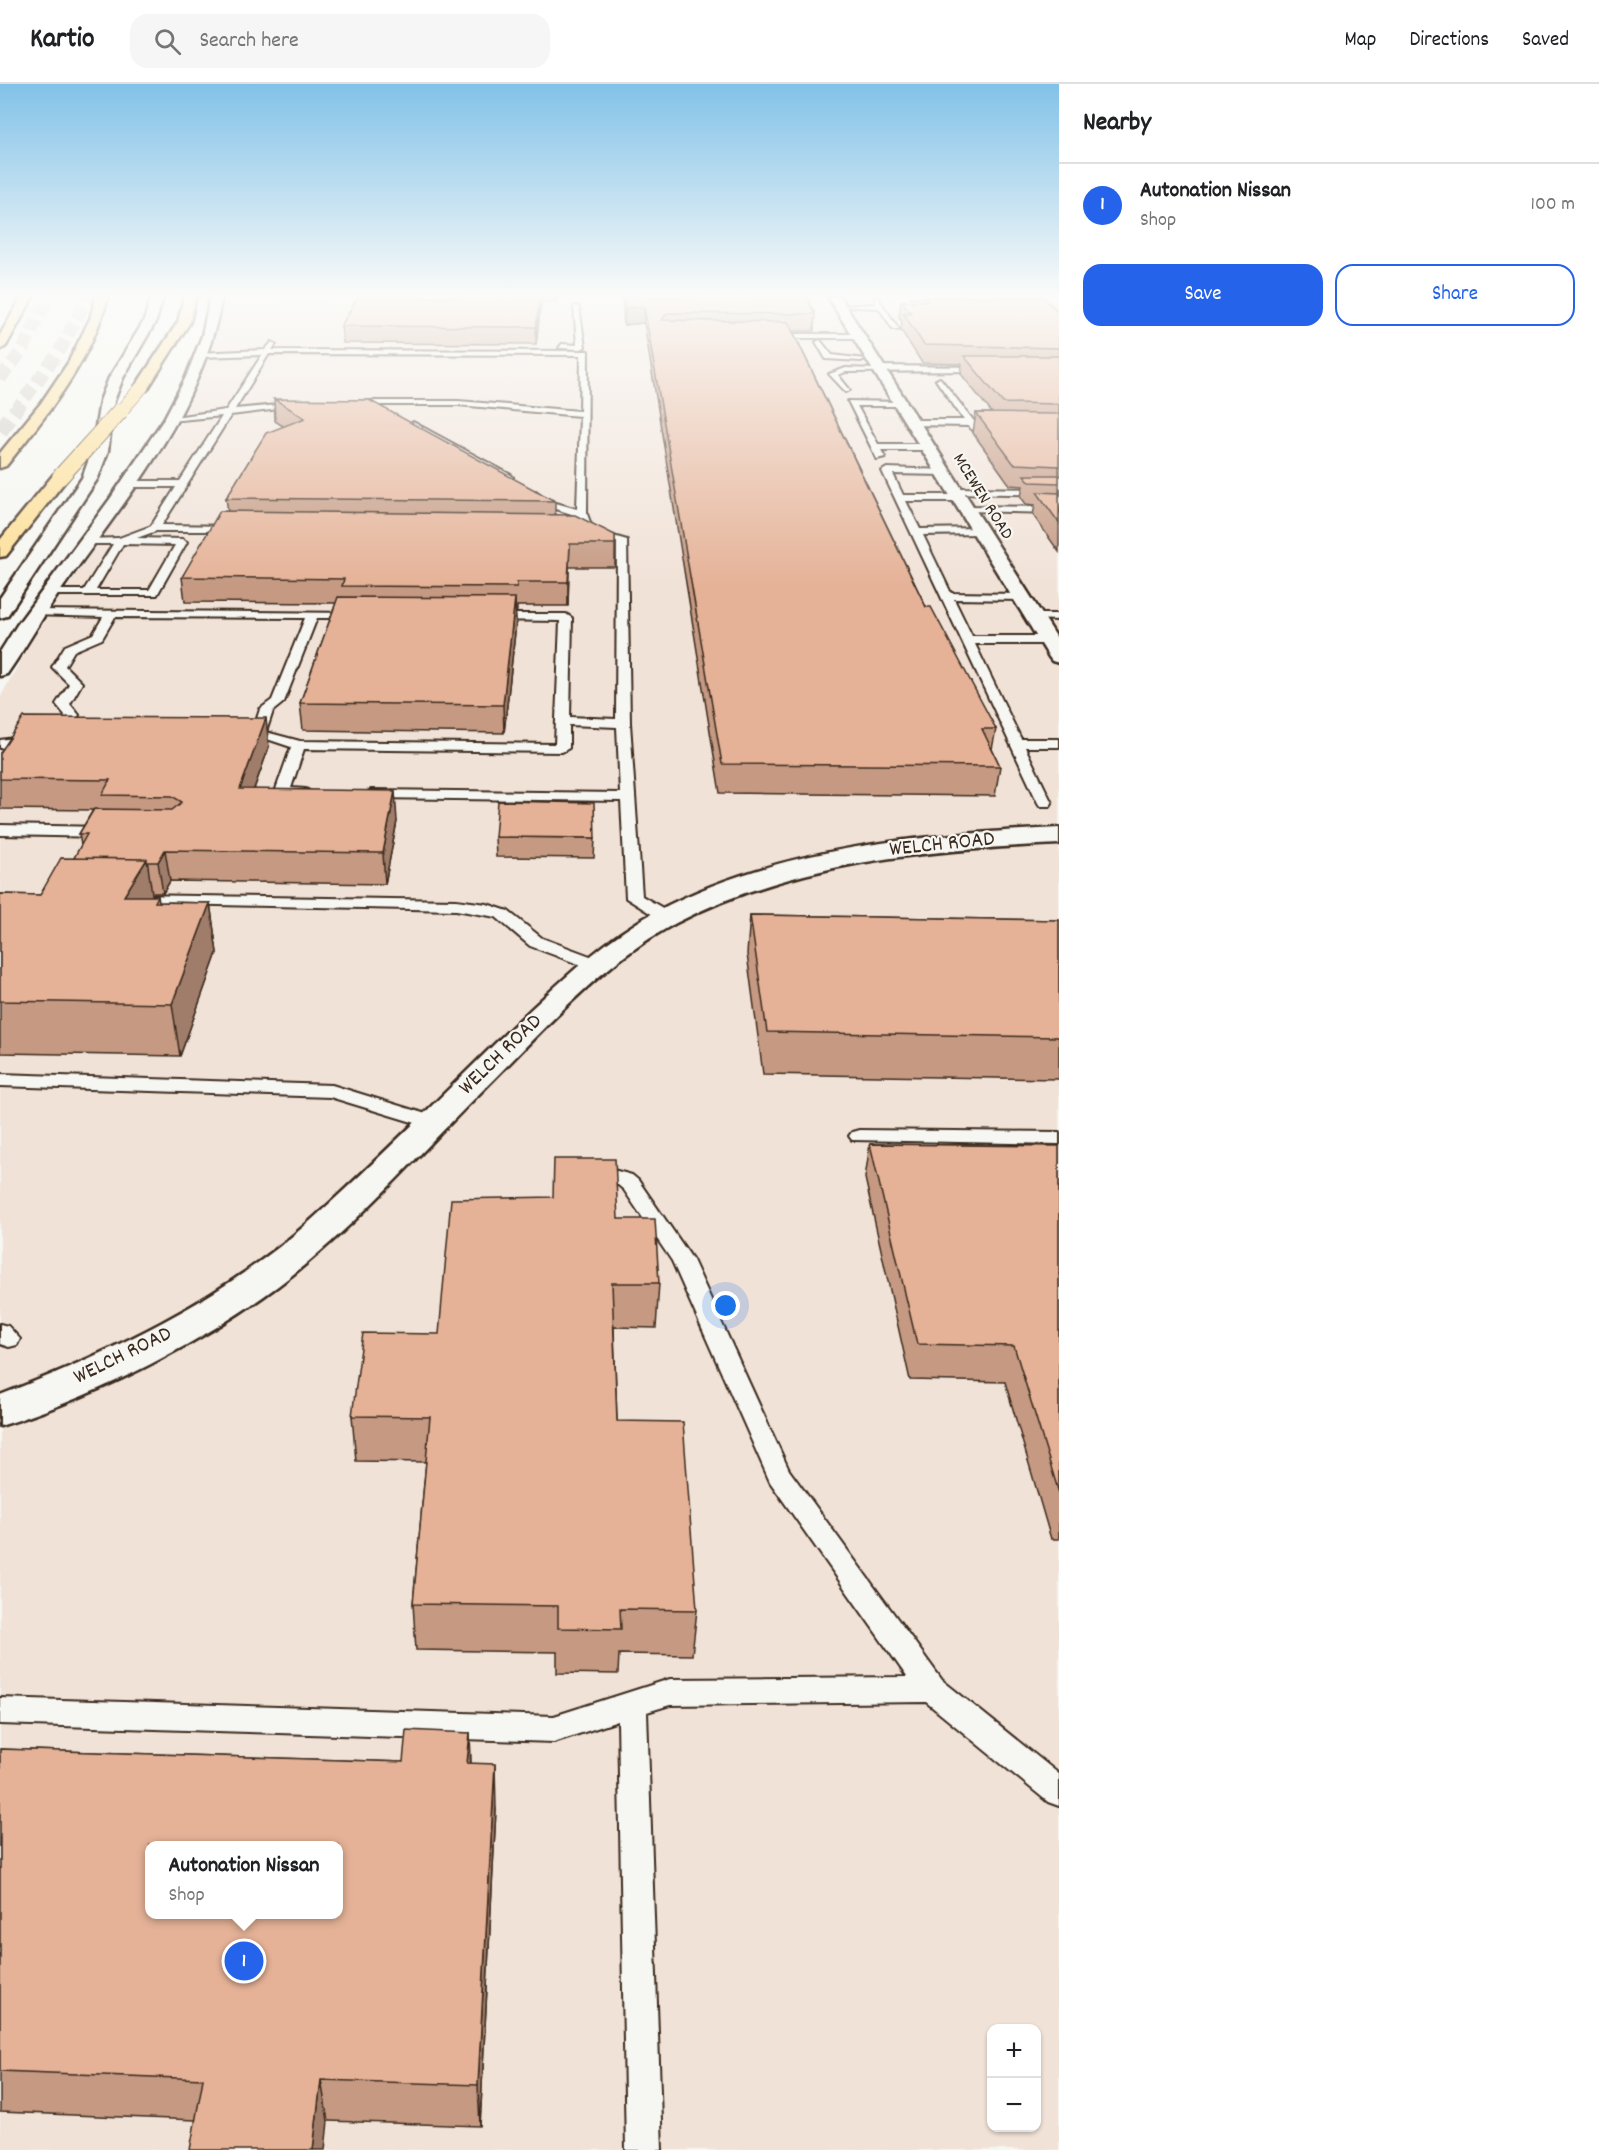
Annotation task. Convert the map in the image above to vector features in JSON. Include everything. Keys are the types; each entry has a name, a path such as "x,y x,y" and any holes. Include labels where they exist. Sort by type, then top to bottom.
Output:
{"highway":[{"path":"0,463 54,393"},
{"path":"0,552 60,477 136,393"}],"main road":[{"path":"0,612 90,478 100,451 110,393"},
{"path":"0,670 35,613 129,484 183,393"},
{"name":"MCEWEN ROAD","path":"895,393 1055,647"},
{"name":"WELCH ROAD","path":"0,1411 127,1357 253,1286 359,1195 595,964 667,917 730,889 782,872 850,856 931,843 1059,836"}],"lane":[{"path":"155,528 242,393"},
{"path":"585,393 583,532 622,540 623,723 634,898 667,917"},
{"path":"846,393 880,457"},
{"path":"950,393 975,428 1006,428"},
{"path":"848,396 901,404"},
{"path":"370,402 390,413"},
{"path":"338,403 458,403 585,414"},
{"path":"170,418 309,405"},
{"path":"400,418 472,455 516,482"},
{"path":"913,423 971,423"},
{"path":"875,447 928,447"},
{"path":"943,472 887,471 1045,802"},
{"path":"129,484 184,484"},
{"path":"525,488 546,503 582,514"},
{"path":"961,500 1059,492"},
{"path":"900,498 961,500 1059,510"},
{"path":"88,593 120,541 155,528 249,529"},
{"path":"916,532 980,531"},
{"path":"50,593 153,593 182,542 87,541"},
{"path":"947,596 1022,597"},
{"path":"35,613 371,615"},
{"path":"0,744 67,734 72,715 63,704 76,683 58,667 69,649 98,636 111,613"},
{"path":"258,736 267,709 278,702 312,615"},
{"path":"223,735 271,736 299,745 562,748 566,618 474,617"},
{"path":"1034,617 1059,617"},
{"path":"967,640 1055,647"},
{"path":"562,721 623,723"},
{"path":"1017,743 1059,743"},
{"path":"299,745 282,792 318,793"},
{"path":"354,793 627,797"},
{"path":"0,830 124,832"},
{"path":"120,900 456,905 488,909 502,914 536,942 595,964"},
{"path":"0,1080 332,1091 432,1122"},
{"path":"859,1136 1059,1138"},
{"path":"574,1165 625,1180 682,1260 779,1475 932,1689 1059,1792"},
{"path":"0,1711 554,1729 670,1692 932,1689"},
{"path":"632,1703 644,2150"}],"shaded area":[{"path":"194,393 1059,393 1059,2150 0,2150 0,698 39,627 177,430"}],"building":[{"path":"659,393 823,393 926,607 931,607 996,729 982,729 1000,766 722,764"},
{"path":"995,393 1059,393 1059,404 1003,403"},
{"path":"274,399 369,400 555,501 226,498 266,433 305,418"},
{"path":"976,413 1059,414 1059,466 1014,464"},
{"path":"1024,475 1059,475 1059,483 1030,482"},
{"path":"1037,492 1059,493 1059,523"},
{"path":"220,511 575,515 615,535 615,544 570,544 568,582 517,582 517,587 342,586 344,579 182,577"},
{"path":"338,597 515,598 503,705 300,703"},
{"path":"24,717 266,718 240,789 395,791 383,853 165,850 158,862 147,862 147,859 74,858 87,834 79,834 94,809 172,810 182,802 172,796 102,795 110,780 0,779 0,753"},
{"path":"498,801 594,803 595,838 495,837"},
{"path":"61,858 147,859 124,896 158,896 155,902 210,903 172,1004 0,1001 0,894 40,895"},
{"path":"750,915 1059,920 1059,1037 767,1032"},
{"path":"870,1144 1059,1146 1059,1493 1014,1346 917,1344"},
{"path":"554,1159 615,1159 618,1219 655,1219 659,1283 612,1283 617,1421 683,1422 697,1610 620,1609 621,1629 558,1628 558,1606 413,1604 430,1417 352,1416 363,1333 439,1334 451,1199 553,1197"},
{"path":"406,1730 470,1733 467,1763 495,1764 478,2085 321,2080 313,2150 190,2150 203,2079 0,2071 0,1749 403,1762"}],"tunnel":[{"path":"14,413 28,393"},
{"path":"0,431 15,411"}],"place":[{"name":"Autonation Nissan","path":"244,1961"}]}
